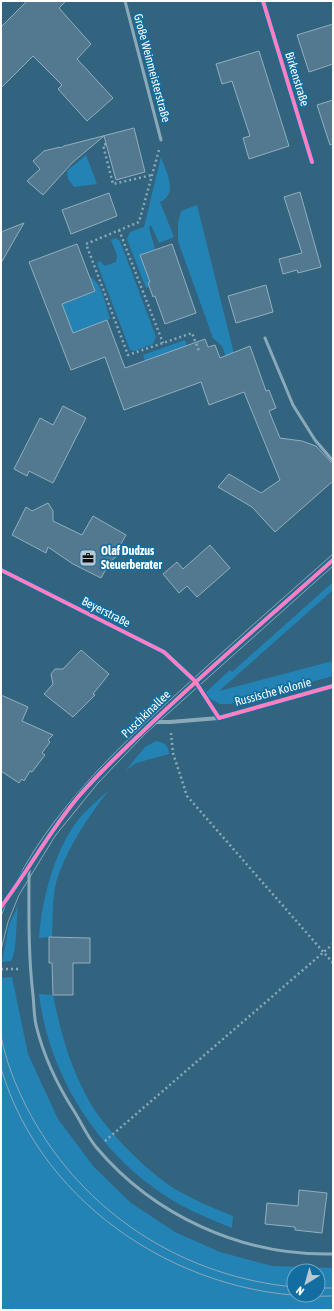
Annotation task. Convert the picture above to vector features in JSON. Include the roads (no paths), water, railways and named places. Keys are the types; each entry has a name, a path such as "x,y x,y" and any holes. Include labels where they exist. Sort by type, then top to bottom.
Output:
{"street":[{"name":"Birkenstraße","path":"264,1 312,162"},
{"name":"Puschkinallee","path":"1,907 29,868 58,823 79,796 112,761 196,681 333,560"},
{"name":"Beyerstraße","path":"1,570 164,652 196,681"},
{"name":"Russische Kolonie","path":"153,722 219,718 333,686"}],"lane":[{"name":"Große Weinmeisterstraße","path":"125,1 161,140"},
{"path":"265,338 293,405 315,440 333,461"},
{"path":"29,868 30,968 36,1025 58,1085 97,1147 128,1180 183,1218 223,1237 264,1248 315,1254 333,1254"}],"tram line":[{"path":"1,916 16,882 34,851 78,792 129,739 182,689 333,554"},
{"path":"1,950 8,922 19,895 55,836 98,783 145,734 333,566"},
{"path":"1,1036 15,1082 25,1105 37,1126 59,1159 85,1189 114,1215 146,1237 180,1256 216,1271 254,1281 286,1286"},
{"path":"1,1068 21,1119 50,1164 86,1204 129,1237 176,1264 227,1283 279,1294 333,1296"},
{"path":"326,1288 333,1288"}],"place":[{"name":"Olaf Dudzus Steuerberater","path":"88,558"}]}
